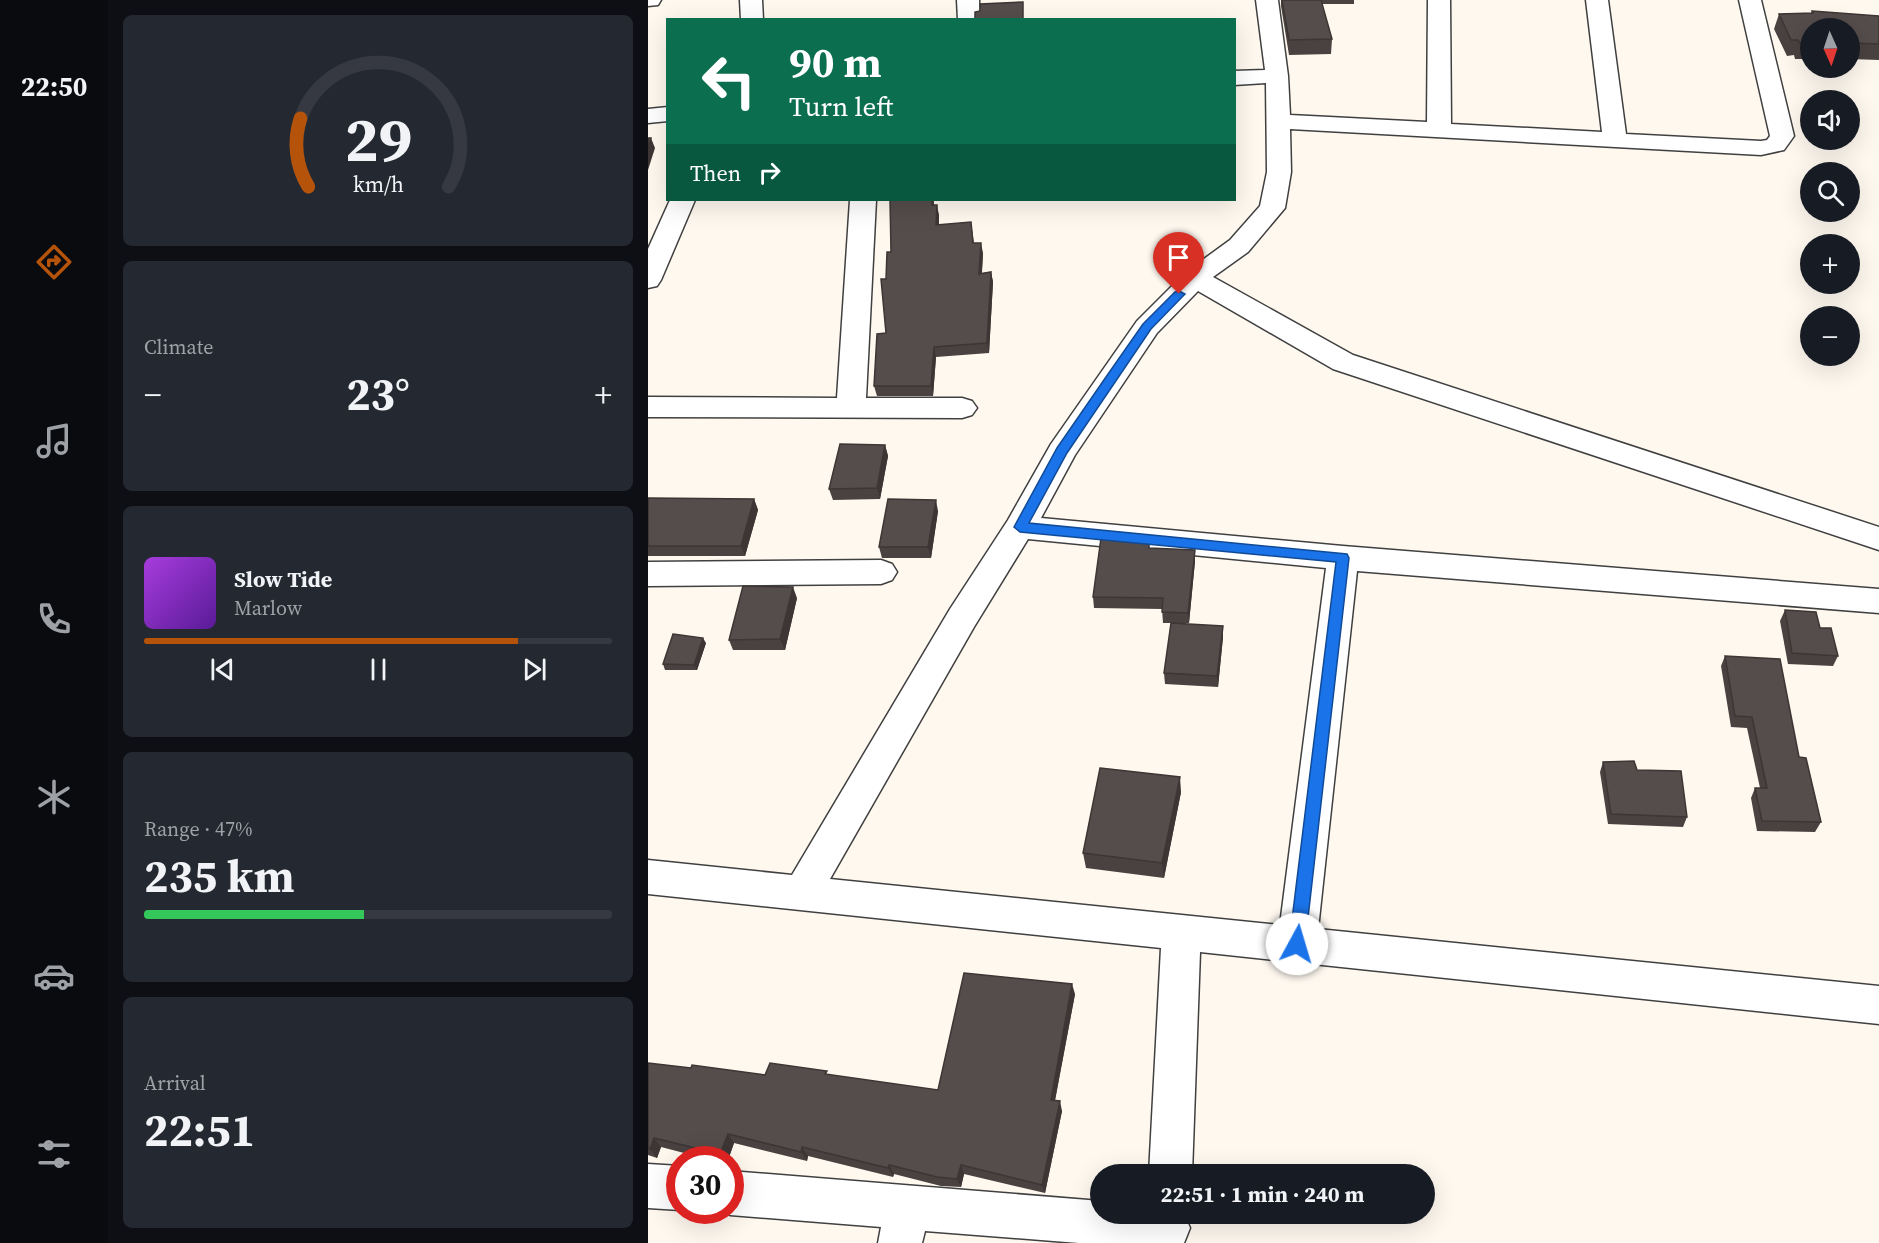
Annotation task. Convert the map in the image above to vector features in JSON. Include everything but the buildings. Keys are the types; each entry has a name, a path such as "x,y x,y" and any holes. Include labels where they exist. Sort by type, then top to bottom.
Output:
{"street":[{"path":"751,0 752,18"},
{"path":"968,0 969,18"},
{"path":"802,893 962,618 1020,527 1062,451 1147,327 1195,278 1239,246 1272,208 1279,172 1277,76 1267,0"},
{"path":"1439,0 1439,130"},
{"path":"1597,0 1615,140"},
{"path":"1278,121 1761,148 1775,145 1782,136 1749,0"},
{"path":"1236,78 1277,76"},
{"path":"648,116 666,114"},
{"path":"648,280 682,201"},
{"path":"851,408 863,201"},
{"path":"1195,278 1343,362 1879,539"},
{"path":"648,407 962,408"},
{"path":"1020,527 1343,558 1879,601"},
{"path":"1297,944 1343,558"},
{"path":"648,574 880,572"},
{"path":"648,877 1879,1005"},
{"path":"1170,1164 1181,932"},
{"path":"648,1186 666,1187"},
{"path":"744,1196 903,1225 1168,1228"}],"route":[{"path":"1179,294 1147,327 1110,380 1062,451 1020,527 1343,558 1297,944"}]}
